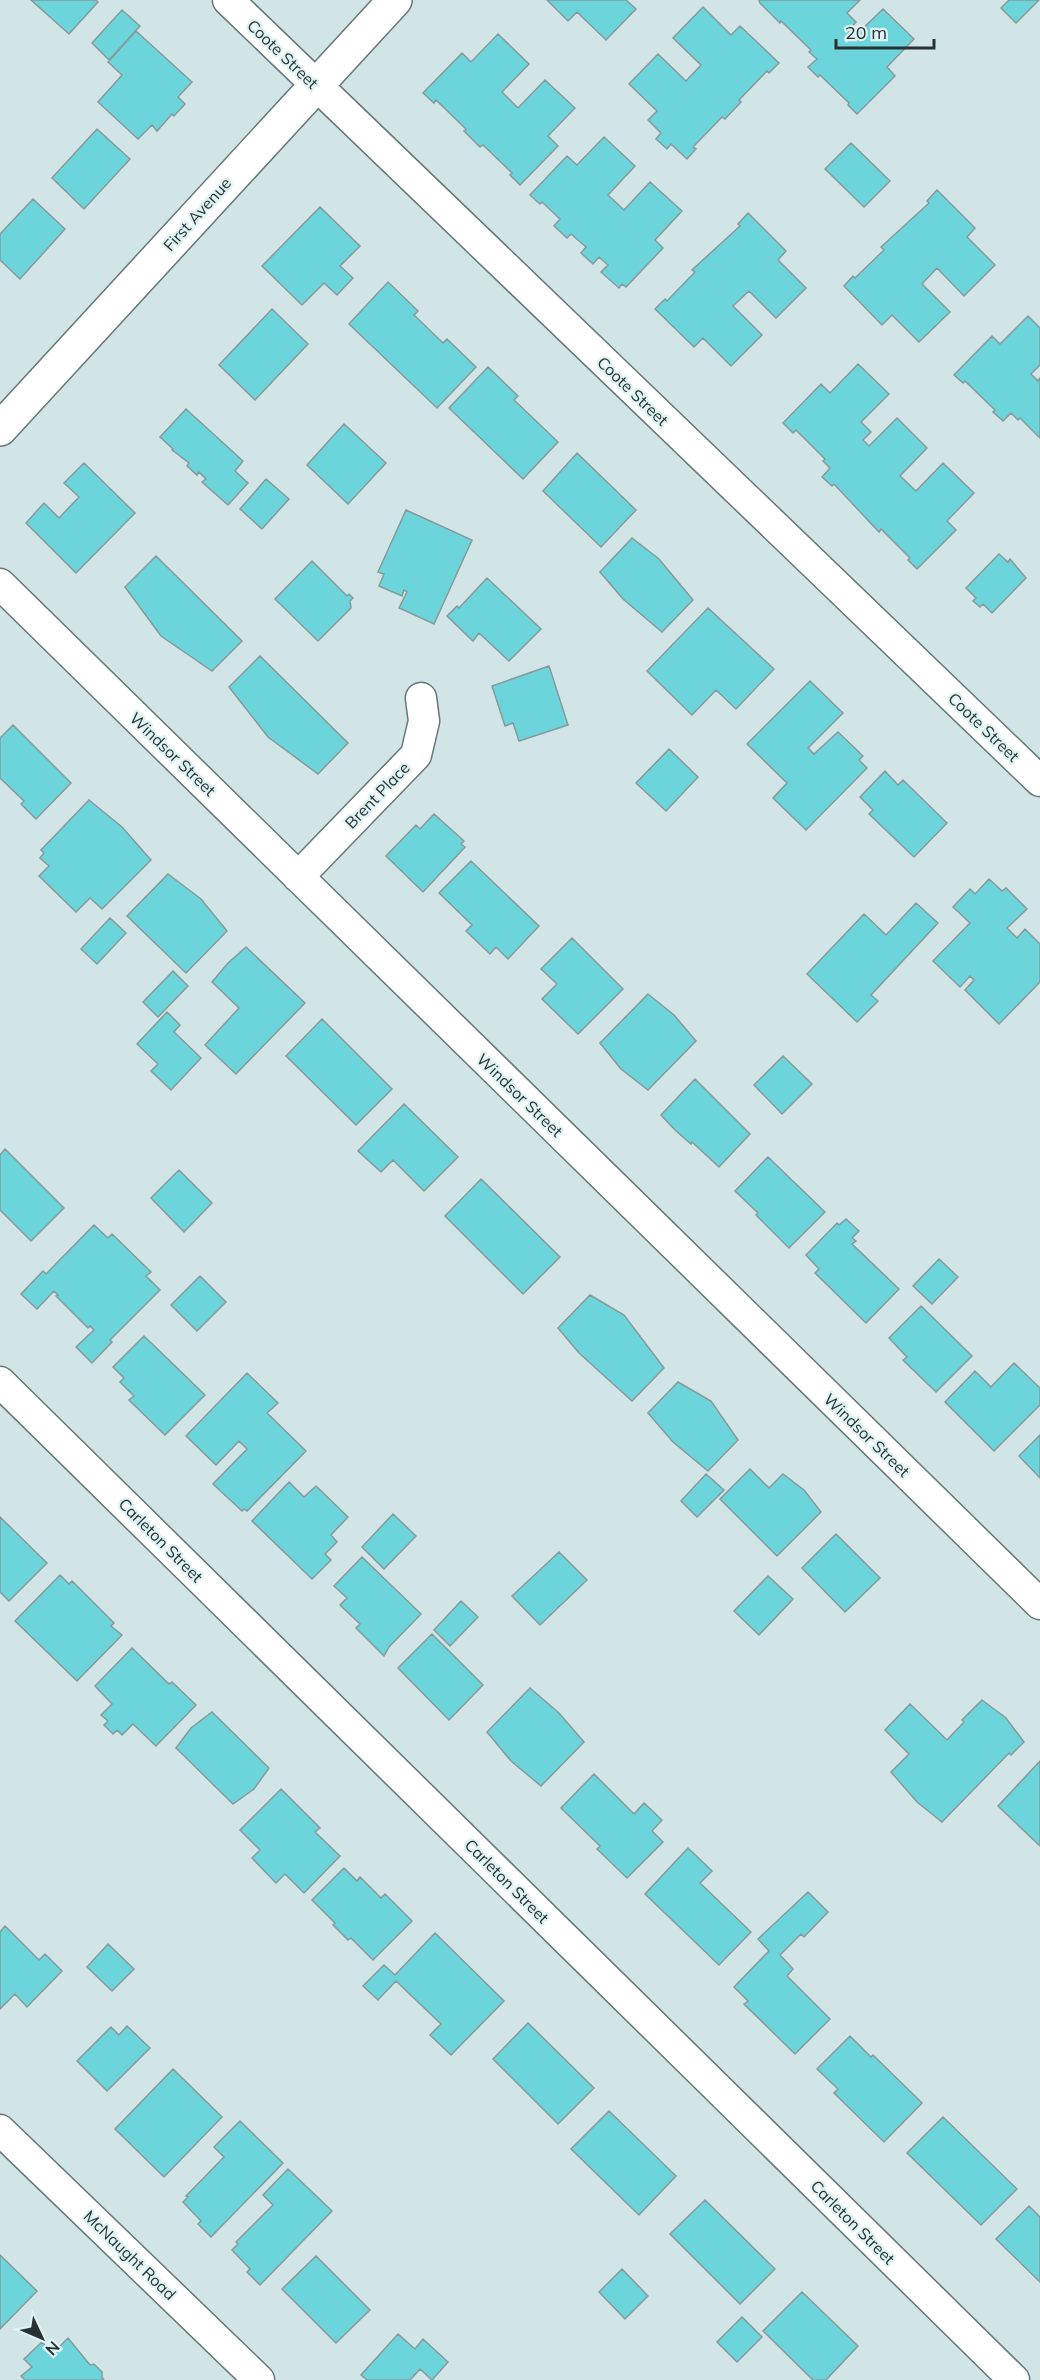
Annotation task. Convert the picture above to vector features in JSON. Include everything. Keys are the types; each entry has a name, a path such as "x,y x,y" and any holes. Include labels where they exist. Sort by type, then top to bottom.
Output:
{"street":[{"name":"Coote Street","path":"228,0 1040,781"},
{"name":"First Avenue","path":"0,429 395,0"},
{"name":"Windsor Street","path":"0,585 1040,1604"},
{"name":"Brent Place","path":"298,877 416,755 424,721 421,698"},
{"name":"Carleton Street","path":"0,1382 1014,2380"},
{"name":"McNaught Road","path":"0,2130 259,2380"}],"building":[{"path":"31,0 96,0 98,2 69,34"},
{"path":"547,0 626,0 636,9 606,40 577,12 568,21"},
{"path":"759,0 860,0 847,13 856,22 848,31 854,37 883,9 914,39 887,67 895,76 857,114 820,75 818,77 808,67 817,59 809,52 811,50 781,21 780,23"},
{"path":"1009,0 1039,0 1016,23 1001,8"},
{"path":"703,7 731,35 740,26 779,63 769,73 767,71 739,100 741,102 725,119 722,117 693,147 696,149 687,159 671,144 667,149 656,139 661,133 648,120 657,111 629,84 658,54 686,81 701,65 673,38"},
{"path":"122,10 140,26 109,60 92,43"},
{"path":"136,31 192,82 178,97 185,104 174,116 172,114 157,131 152,125 138,139 98,102 122,75 108,62"},
{"path":"498,34 529,64 502,92 518,108 545,80 575,108 548,136 558,146 520,185 510,175 512,173 483,145 480,147 464,131 466,129 436,100 434,103 423,93 462,53 471,62"},
{"path":"97,129 130,159 84,209 52,178"},
{"path":"604,137 635,166 608,195 624,210 650,182 682,211 655,240 663,248 626,287 622,284 619,288 601,272 608,265 599,257 593,264 581,253 586,247 571,234 567,238 554,226 560,219 542,202 540,204 530,195 567,156 577,165"},
{"path":"851,143 890,181 864,207 825,169"},
{"path":"937,190 975,228 967,237 995,265 964,296 937,268 922,284 950,312 919,342 892,315 882,325 844,286 884,250 881,247 929,203 927,201"},
{"path":"33,199 65,229 20,279 0,260 0,234"},
{"path":"320,207 360,246 340,266 353,278 337,295 324,283 302,305 262,266"},
{"path":"748,213 786,251 778,260 806,288 776,318 749,291 733,306 762,335 731,366 703,338 694,347 655,309 665,299 667,301 695,272 692,270 740,226 738,224"},
{"path":"388,282 418,311 414,315 443,343 447,339 476,367 437,408 349,324"},
{"path":"272,309 308,344 255,400 219,365"},
{"path":"1028,316 1040,328 1040,365 1031,374 1038,381 1040,378 1040,438 1020,418 1018,420 1011,413 1003,421 965,381 963,383 954,375 992,336 1000,344"},
{"path":"858,364 889,394 861,422 871,432 863,440 869,446 897,418 927,448 900,476 916,491 943,463 974,493 947,521 956,530 917,569 908,560 910,558 881,529 879,532 834,484 832,486 822,477 830,468 823,461 825,459 796,430 793,433 783,423 821,384 830,393"},
{"path":"488,367 518,396 514,400 558,442 523,479 449,408"},
{"path":"186,409 243,461 235,471 248,483 228,505 202,482 206,479 199,472 197,475 187,466 189,463 160,437"},
{"path":"344,424 386,463 348,504 307,465"},
{"path":"577,453 636,510 601,547 543,491"},
{"path":"84,463 135,513 76,573 26,523 44,503 59,518 79,497 64,483"},
{"path":"266,479 289,499 262,529 240,509"},
{"path":"406,510 472,540 434,624 399,608 407,592 404,590 402,596 379,586 384,574 378,572"},
{"path":"632,538 659,559 693,600 662,632 623,599 600,572"},
{"path":"999,554 1008,562 1010,559 1026,578 992,613 983,604 980,607 973,601 976,598 966,588"},
{"path":"156,556 242,641 212,671 161,636 125,587"},
{"path":"312,561 347,596 349,594 353,598 350,601 351,608 318,641 275,599"},
{"path":"487,578 541,629 509,661 479,633 473,641 447,616 457,606 459,608"},
{"path":"708,608 774,669 736,709 716,690 692,715 647,671"},
{"path":"260,656 348,743 318,774 268,737 229,687"},
{"path":"549,666 568,725 519,741 513,723 505,726 492,686"},
{"path":"810,681 843,713 808,748 814,754 838,732 863,756 859,760 867,768 806,830 773,798 787,783 747,744"},
{"path":"13,725 71,783 36,819 21,804 24,801 0,778 0,738"},
{"path":"669,749 698,777 666,811 636,783"},
{"path":"885,771 898,785 903,780 947,823 914,857 869,814 873,810 860,797"},
{"path":"89,800 122,827 151,860 102,909 90,898 76,912 39,876 49,866 40,858 44,853 41,850"},
{"path":"434,814 464,841 461,844 465,847 423,892 386,856 416,825 420,829"},
{"path":"471,861 539,926 508,959 496,947 490,954 466,931 472,925 439,893"},
{"path":"168,874 201,899 227,931 186,973 127,916"},
{"path":"989,879 1002,891 1006,888 1027,909 1007,928 1017,938 1025,929 1040,944 1040,982 999,1024 965,990 974,980 970,976 960,987 933,961 970,923 953,907 970,889 975,894"},
{"path":"916,903 938,923 871,995 878,1001 857,1022 807,974 864,914 886,935"},
{"path":"110,918 126,933 97,964 81,949"},
{"path":"572,938 623,989 578,1034 542,999 557,984 541,969"},
{"path":"246,947 305,1003 236,1074 205,1045 239,1008 212,982"},
{"path":"173,971 188,986 158,1017 143,1002"},
{"path":"648,994 674,1015 696,1041 648,1090 621,1069 600,1043"},
{"path":"167,1012 180,1025 174,1032 201,1058 171,1090 151,1071 158,1064 137,1044"},
{"path":"322,1019 392,1089 356,1125 286,1056"},
{"path":"783,1056 812,1084 782,1114 754,1085"},
{"path":"695,1079 750,1134 719,1167 675,1130 661,1115"},
{"path":"404,1104 458,1157 424,1191 393,1160 381,1172 358,1151"},
{"path":"5,1149 64,1208 31,1241 0,1210 0,1155"},
{"path":"768,1157 825,1212 789,1248 735,1191"},
{"path":"179,1170 212,1203 184,1232 151,1198"},
{"path":"481,1179 560,1257 523,1294 445,1216"},
{"path":"846,1219 859,1231 852,1238 856,1241 852,1244 899,1289 866,1323 815,1273 819,1269 806,1255 837,1223 839,1225"},
{"path":"94,1225 108,1238 112,1234 151,1272 146,1276 160,1290 110,1340 112,1342 92,1363 76,1347 94,1330 90,1326 88,1328 56,1296 58,1295 54,1291 37,1309 21,1294 43,1271 46,1274"},
{"path":"939,1259 958,1277 932,1304 913,1286"},
{"path":"200,1276 226,1302 197,1331 171,1305"},
{"path":"590,1295 624,1315 664,1368 632,1401 579,1353 558,1328"},
{"path":"921,1306 972,1356 936,1392 903,1360 907,1357 889,1338"},
{"path":"144,1336 205,1395 165,1435 129,1400 134,1396 120,1382 124,1378 113,1367"},
{"path":"1014,1363 1040,1388 1040,1405 994,1451 945,1402 975,1371 991,1387"},
{"path":"247,1373 278,1403 267,1413 306,1451 247,1511 244,1509 242,1511 213,1484 247,1449 239,1441 216,1465 186,1436"},
{"path":"678,1382 711,1401 738,1440 708,1471 673,1442 648,1413"},
{"path":"1040,1435 1040,1478 1019,1456"},
{"path":"750,1469 769,1488 783,1474 804,1490 821,1512 777,1556 720,1499"},
{"path":"706,1474 724,1490 697,1517 681,1501"},
{"path":"289,1482 304,1497 316,1486 348,1517 331,1535 337,1542 325,1554 331,1560 312,1579 252,1521"},
{"path":"393,1514 416,1536 384,1569 362,1547"},
{"path":"0,1517 47,1563 9,1601 0,1592"},
{"path":"836,1534 880,1578 845,1612 802,1568"},
{"path":"559,1552 587,1580 540,1625 512,1596"},
{"path":"362,1557 421,1614 389,1647 384,1656 356,1628 360,1624 340,1605 347,1598 334,1586"},
{"path":"60,1575 69,1584 72,1581 114,1623 111,1626 122,1635 77,1681 15,1621"},
{"path":"768,1576 793,1599 759,1635 734,1611"},
{"path":"461,1601 478,1617 450,1646 434,1630"},
{"path":"432,1634 483,1685 449,1720 398,1668"},
{"path":"132,1648 169,1684 172,1682 196,1705 156,1746 133,1724 122,1735 117,1730 113,1734 104,1725 108,1721 101,1715 112,1704 95,1686"},
{"path":"530,1688 559,1713 584,1742 541,1786 511,1761 487,1732"},
{"path":"982,1700 1006,1718 1024,1742 1011,1755 1009,1753 942,1822 917,1802 891,1772 909,1754 885,1730 910,1704 947,1740 964,1722 962,1720"},
{"path":"212,1712 269,1768 254,1789 233,1804 176,1748 191,1728"},
{"path":"1040,1761 1040,1846 998,1806"},
{"path":"594,1774 634,1814 644,1803 662,1820 652,1831 663,1842 627,1878 597,1849 600,1846 561,1808"},
{"path":"281,1789 320,1828 315,1832 340,1856 304,1893 285,1874 276,1883 252,1858 260,1850 240,1830"},
{"path":"688,1848 712,1871 700,1883 751,1932 719,1965 645,1894"},
{"path":"344,1868 357,1881 360,1877 381,1898 385,1894 412,1921 373,1960 351,1938 348,1940 312,1900"},
{"path":"808,1892 828,1912 804,1937 801,1934 780,1955 793,1969 787,1976 830,2019 795,2054 744,2004 748,2001 734,1987 769,1951 758,1939"},
{"path":"5,1926 39,1960 45,1954 62,1971 27,2007 15,1994 0,2009 0,1932"},
{"path":"435,1933 504,2001 451,2055 430,2035 441,2024 396,1981 378,2000 363,1986 384,1965 395,1975"},
{"path":"108,1944 134,1969 112,1991 87,1967"},
{"path":"528,2023 594,2088 558,2124 493,2059"},
{"path":"127,2026 150,2048 107,2091 77,2061 111,2027 119,2035"},
{"path":"850,2036 922,2103 884,2142 834,2093 838,2089 817,2069"},
{"path":"173,2069 222,2117 164,2177 115,2129"},
{"path":"609,2111 676,2176 639,2215 571,2149"},
{"path":"943,2117 1017,2189 981,2225 907,2153"},
{"path":"240,2121 283,2163 211,2237 198,2224 201,2221 183,2202 188,2197 186,2196 224,2157 214,2147"},
{"path":"288,2169 332,2211 260,2285 247,2272 250,2269 232,2250 238,2244 236,2242 273,2205 263,2195"},
{"path":"705,2200 775,2269 740,2304 670,2234"},
{"path":"1029,2206 1040,2217 1040,2282 996,2239"},
{"path":"0,2255 37,2291 0,2329"},
{"path":"316,2256 370,2310 336,2343 282,2289"},
{"path":"622,2269 648,2296 625,2319 599,2292"},
{"path":"802,2292 858,2346 826,2380 813,2380 763,2331"},
{"path":"742,2317 762,2337 737,2362 717,2342"},
{"path":"398,2334 415,2349 423,2339 448,2362 432,2380 420,2369 410,2380 367,2380 361,2375"},
{"path":"68,2338 90,2365 94,2364 102,2372 104,2380 25,2380 21,2376 32,2367 24,2359 42,2342 53,2353"}]}
